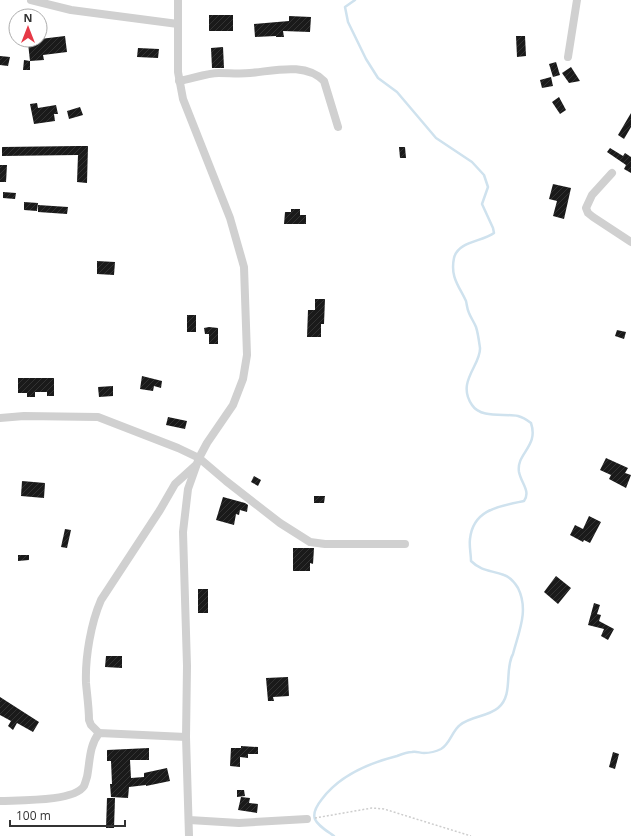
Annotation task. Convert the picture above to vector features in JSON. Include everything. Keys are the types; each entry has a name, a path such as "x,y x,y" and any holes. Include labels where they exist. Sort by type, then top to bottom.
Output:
{"street":[{"path":"31,0 71,10 178,24"},
{"path":"178,0 178,72 183,99 230,218 244,267 247,354 243,379 233,406 207,443 198,461 188,489 183,532 187,666 186,737 189,836"},
{"path":"568,57 577,0"},
{"path":"180,81 217,73 248,74 282,69 307,71 319,76 324,81 338,126"},
{"path":"612,173 592,195 586,208 588,213 593,217 631,242"},
{"path":"0,418 24,416 98,417 178,448 226,481 280,523 310,542 325,544 404,544"},
{"path":"186,737 99,733 91,725 89,720 86,681 92,623 101,600 160,510 175,484 198,461"},
{"path":"0,801 59,798 78,792 84,786 92,744 99,733"},
{"path":"189,820 239,823 307,819"}],"path":[{"path":"307,819 372,808 384,808 471,836"}],"building":[{"path":"209,15 233,15 233,31 209,31"},
{"path":"289,16 311,17 310,32 283,31 284,37 255,37 254,24 289,21"},
{"path":"65,36 67,52 43,55 44,60 30,61 29,48 48,48 48,38"},
{"path":"516,36 525,36 526,56 517,57"},
{"path":"223,47 224,68 212,68 211,48"},
{"path":"138,48 159,49 158,58 137,57"},
{"path":"0,56 10,57 8,66 0,65"},
{"path":"24,60 30,61 30,70 23,70"},
{"path":"556,62 560,75 553,77 549,64"},
{"path":"571,67 580,81 569,83 562,73"},
{"path":"551,77 553,86 542,88 540,80"},
{"path":"559,97 566,110 560,114 552,102"},
{"path":"37,103 38,108 56,105 58,114 54,114 55,121 34,124 30,104"},
{"path":"80,107 83,115 69,119 67,111"},
{"path":"631,113 631,127 624,139 618,135"},
{"path":"88,146 87,183 77,182 78,155 2,156 2,147"},
{"path":"399,147 405,147 406,158 400,158"},
{"path":"610,148 623,156 625,153 631,157 631,173 624,169 626,165 607,152"},
{"path":"0,165 7,165 6,182 0,182"},
{"path":"553,184 571,188 564,219 553,216 557,201 549,199"},
{"path":"3,192 16,193 15,199 3,198"},
{"path":"24,202 38,203 37,211 24,210"},
{"path":"38,205 68,207 67,214 38,212"},
{"path":"291,209 300,209 300,215 306,215 306,224 284,224 285,212 291,212"},
{"path":"97,261 115,262 114,275 97,274"},
{"path":"315,299 325,299 324,324 321,324 321,337 307,337 308,310 315,310"},
{"path":"187,315 196,315 196,332 187,332"},
{"path":"204,328 218,328 218,344 209,344 209,334 205,334"},
{"path":"617,330 626,332 624,339 615,336"},
{"path":"142,376 162,381 161,388 154,386 153,391 140,389"},
{"path":"18,378 54,378 54,396 47,396 47,392 35,392 35,397 27,397 27,393 18,393"},
{"path":"113,386 113,396 99,397 98,387"},
{"path":"168,417 187,421 185,429 166,425"},
{"path":"606,458 628,468 625,473 631,475 626,488 609,479 611,475 600,470"},
{"path":"254,476 261,480 258,486 251,482"},
{"path":"22,481 45,483 44,498 21,496"},
{"path":"314,496 325,496 324,503 314,503"},
{"path":"223,497 248,505 247,512 240,510 239,515 236,514 234,525 216,520"},
{"path":"589,516 601,522 590,543 584,540 583,542 570,535 575,525 583,529"},
{"path":"65,529 71,530 67,548 61,547"},
{"path":"293,548 314,548 313,564 310,563 310,571 293,571"},
{"path":"18,555 29,555 29,560 18,561"},
{"path":"556,576 571,588 558,604 544,592"},
{"path":"198,589 208,589 208,613 198,613"},
{"path":"594,603 600,605 597,614 601,615 599,621 614,629 608,640 601,636 604,629 588,625"},
{"path":"106,656 122,656 122,668 105,667"},
{"path":"288,677 289,696 273,697 274,701 268,701 266,678"},
{"path":"0,697 39,722 33,732 17,723 13,730 8,726 11,721 0,715"},
{"path":"241,746 258,747 258,754 248,754 248,758 240,757 240,767 230,766 231,748 241,748"},
{"path":"149,748 149,760 130,760 131,778 144,777 144,773 167,768 170,781 146,786 129,787 128,798 111,797 111,761 107,761 107,750"},
{"path":"613,752 619,754 615,769 609,767"},
{"path":"237,790 244,790 245,796 237,797"},
{"path":"241,797 250,798 249,803 258,804 257,813 238,810"},
{"path":"107,798 115,798 114,828 106,828"}],"waterway":[{"path":"334,836 323,828 314,816 317,806 337,783 356,771 376,762 408,752 426,753 441,749 447,744 457,728 464,722 494,711 503,703 506,696 510,660 522,621 523,604 518,588 512,580 499,573 483,569 471,561 470,539 472,529 476,521 482,515 497,507 524,501 526,497 526,490 520,476 519,465 530,444 533,431 531,423 520,416 494,415 481,412 472,405 468,397 468,381 477,361 480,348 476,327 468,312 466,301 454,276 453,265 456,252 460,248 494,233 482,204 488,187 484,175 472,162 436,138 397,92 378,78 366,59 348,22 345,7 355,0"}]}
